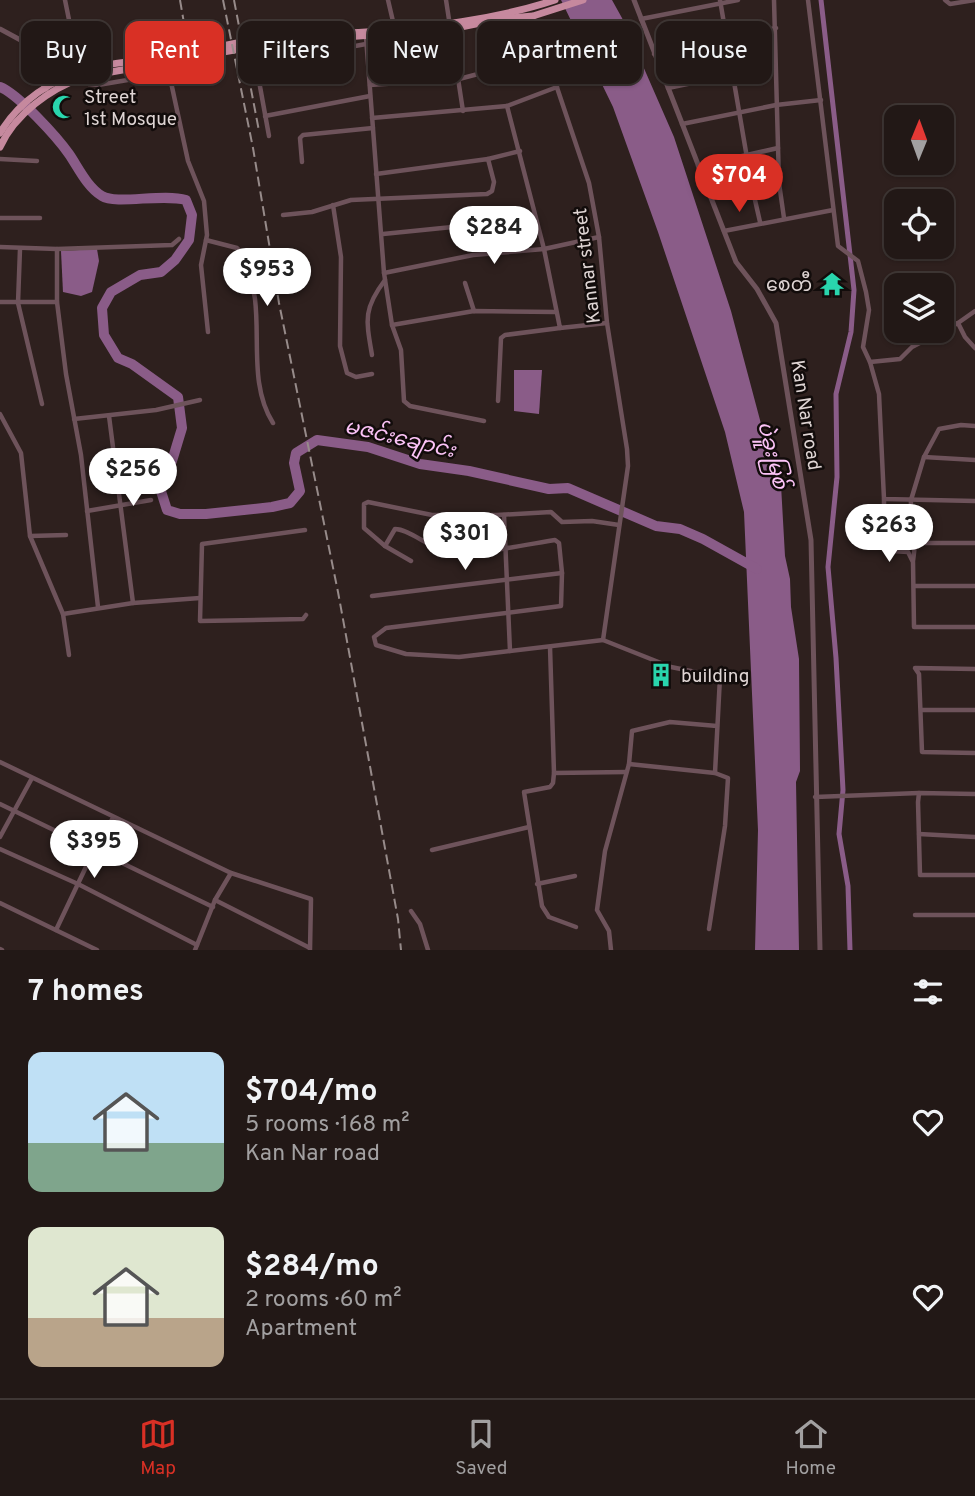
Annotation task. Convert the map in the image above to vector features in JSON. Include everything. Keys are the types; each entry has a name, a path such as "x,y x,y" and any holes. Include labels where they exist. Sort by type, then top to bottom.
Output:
{"highway":[{"path":"535,8 555,0"},
{"path":"463,23 583,0"},
{"path":"354,40 366,40"},
{"path":"45,84 45,88"},
{"path":"0,133 45,88 55,84"},
{"path":"26,105 66,84"},
{"path":"0,147 13,119"}],"street":[{"path":"65,0 70,21"},
{"path":"388,0 393,21"},
{"path":"446,0 450,21"},
{"name":"Kan Nar road","path":"634,0 736,262 757,289 776,323 811,540 820,950"},
{"path":"641,19 738,0"},
{"path":"774,0 779,183 784,218"},
{"path":"808,0 838,246 858,261 869,310 863,347 879,394 884,547 890,551 908,552 913,562"},
{"path":"945,0 950,4 975,0"},
{"path":"720,2 724,21"},
{"path":"772,29 776,28"},
{"path":"0,29 21,40"},
{"path":"269,136 258,64 366,40 385,277 392,325 401,350 404,401 410,406 484,421"},
{"path":"171,84 188,161 204,201 206,240 201,265 208,332"},
{"path":"370,85 385,84"},
{"path":"459,84 463,111"},
{"name":"Kannar street","path":"556,84 589,183 599,237 607,323 627,449 628,466 603,640"},
{"path":"668,88 687,84"},
{"path":"735,84 760,222"},
{"path":"372,118 507,106 557,87"},
{"path":"265,116 370,96"},
{"path":"682,124 776,105 821,100"},
{"path":"507,106 544,249 560,328"},
{"path":"302,162 300,138 303,135 373,128"},
{"path":"698,166 778,148"},
{"path":"376,174 488,159 520,151"},
{"path":"0,159 37,161"},
{"path":"283,215 312,212 351,200 487,194 492,191 494,182 488,159"},
{"path":"711,198 779,183"},
{"path":"333,205 341,257 341,355 347,373 356,377 372,374"},
{"path":"724,230 833,210"},
{"path":"0,218 40,218"},
{"path":"383,234 502,222"},
{"path":"372,355 368,331 369,304 385,277 473,255 544,249 599,237"},
{"path":"0,247 57,249 172,245 179,239"},
{"path":"206,240 240,251 255,298 260,390 264,408 273,423"},
{"path":"20,249 18,303 42,404"},
{"path":"57,249 57,302 66,374 81,455 97,607"},
{"path":"465,283 474,311"},
{"path":"0,302 57,302"},
{"path":"392,325 474,311 556,312"},
{"path":"870,362 900,359 912,347 975,311"},
{"path":"498,401 501,338 505,335 607,323"},
{"path":"958,323 975,348"},
{"path":"75,419 109,416 200,400"},
{"path":"0,414 21,453 30,536 63,614 69,655"},
{"path":"109,416 133,603"},
{"path":"975,426 961,425 939,429 924,457 911,500 910,540 915,545 975,543"},
{"path":"924,457 975,460"},
{"path":"884,499 975,501"},
{"path":"87,511 150,500"},
{"path":"411,561 385,546 364,528 364,504 368,502 432,515 551,512 562,522 619,522"},
{"path":"504,515 509,651"},
{"path":"385,546 395,529 400,529 427,545 452,553 555,540 559,543 562,573 561,606 386,628 374,637 376,645 406,653 459,657 603,640 671,667 720,677 715,774"},
{"path":"305,530 202,544 200,621 303,619 306,615"},
{"path":"30,536 66,535"},
{"path":"915,545 914,627 975,627"},
{"path":"372,596 562,573"},
{"path":"914,586 975,586"},
{"path":"63,614 97,607 200,598"},
{"path":"550,646 553,783 550,787 524,792 542,906 549,916 576,927"},
{"path":"975,669 915,668 919,674 922,752 975,753"},
{"path":"920,710 975,710"},
{"path":"611,950 609,931 597,910 605,851 629,764 632,731 670,722 717,726"},
{"path":"0,762 230,873 311,899 309,949 215,900"},
{"path":"629,764 715,774 728,778 725,826 709,929"},
{"path":"554,773 626,772"},
{"path":"0,837 32,778"},
{"path":"919,793 920,875 975,875"},
{"path":"816,797 975,794"},
{"path":"0,804 213,907"},
{"path":"56,930 94,850 113,818"},
{"path":"432,850 529,827"},
{"path":"919,834 975,837"},
{"path":"0,849 78,884 196,948 215,900 230,873"},
{"path":"537,884 575,876"},
{"path":"0,903 97,950"},
{"path":"411,911 420,924 428,950"},
{"path":"915,915 975,915"}],"shaded area":[{"path":"561,0 612,0 623,21 571,21"},
{"path":"642,64 674,137 731,311 772,465 777,470 781,485 785,556 799,659 800,771 796,782 799,950 755,950 758,830 744,512 725,432 613,107 602,84 642,84"},
{"path":"97,249 99,261 92,292 81,296 63,292 61,251"},
{"path":"514,370 542,370 539,414 514,411"}],"waterway":[{"path":"821,0 854,290 851,332 836,394 837,477 828,567 843,790 839,834 848,886 850,950"},
{"name":"မဇင်းချောင်း","path":"0,87 17,98 47,127 87,182 102,196 118,199 186,200 192,215 189,240 175,260 161,272 140,275 111,292 102,308 104,335 118,358 132,364 178,397 182,428 160,488 167,510 180,514 206,514 290,503 300,491 294,463 296,453 317,440 368,447 420,464 469,471 549,489 568,488 656,526 680,529 757,569"}],"railway":[{"path":"180,0 184,21"},
{"path":"223,0 253,148 279,303 338,592 398,919 401,950"},
{"path":"234,0 259,131"}],"place":[{"name":"Street 1st Mosque","path":"64,107"},
{"name":"စေတီ","path":"832,284"},
{"name":"building","path":"661,675"}],"water label":[{"name":"ပဲခူးမြစ်","path":"773,455"}]}
